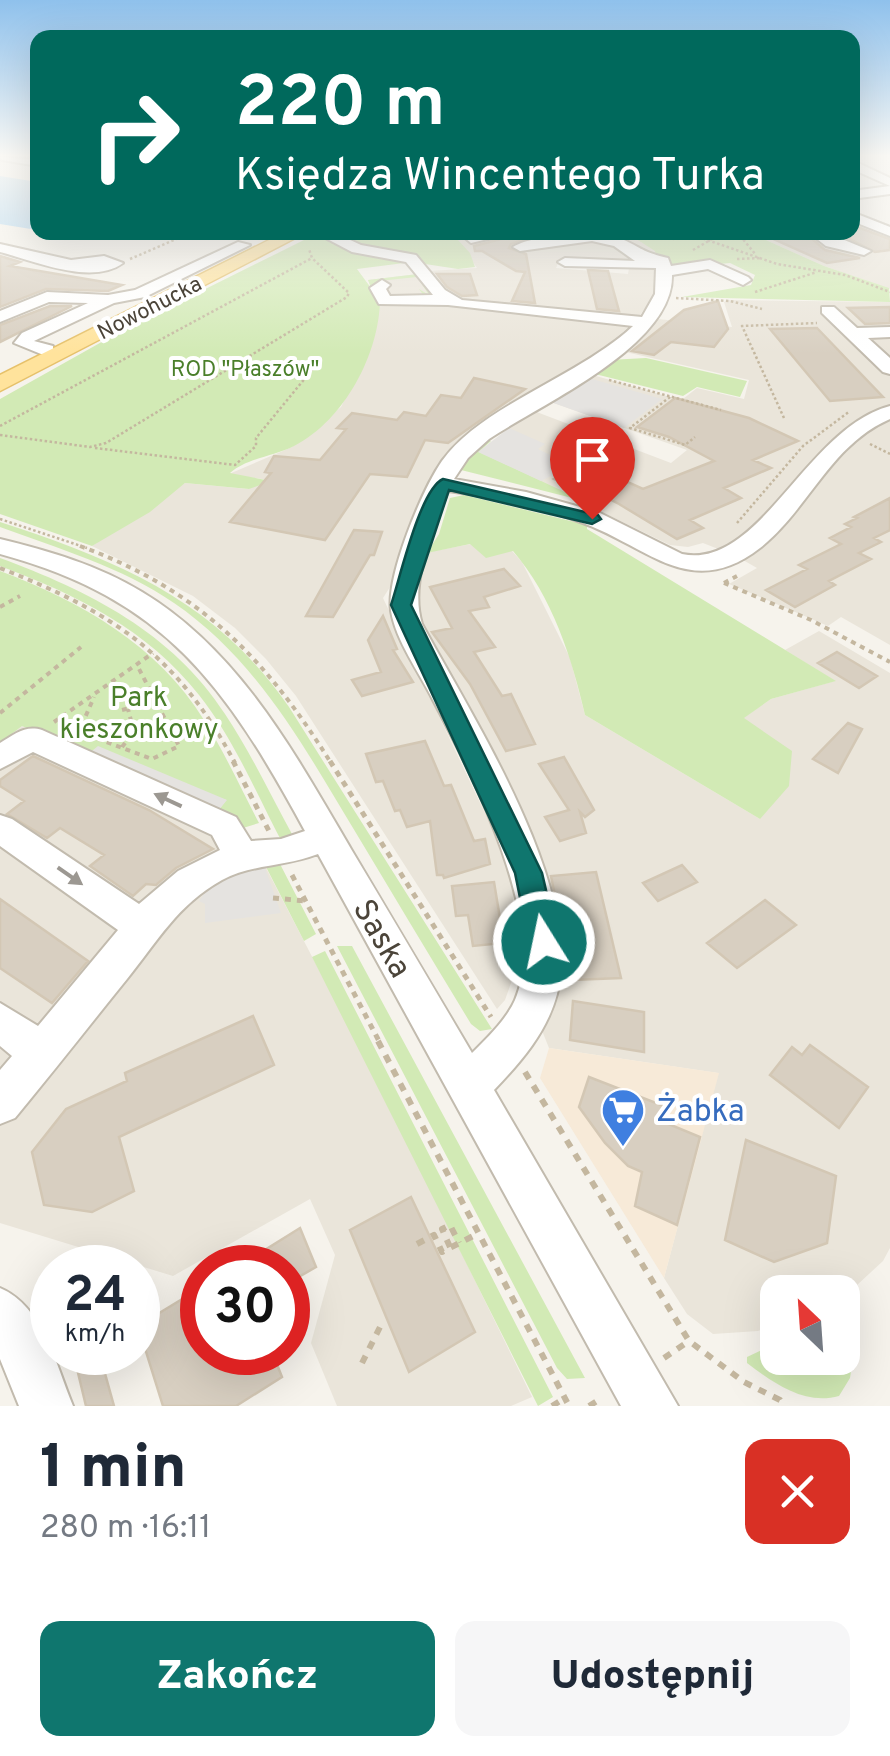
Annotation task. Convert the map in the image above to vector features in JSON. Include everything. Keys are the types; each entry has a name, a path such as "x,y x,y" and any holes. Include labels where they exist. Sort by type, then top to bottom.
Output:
{"main road":[{"name":"Nowohucka","path":"0,372 270,240"},
{"name":"Nowohucka","path":"0,384 304,241"}],"street":[{"path":"48,350 24,343 28,337 110,300 139,294 244,240"},
{"path":"338,240 357,249 411,258 444,297"},
{"path":"520,247 562,240"},
{"path":"609,240 637,257 710,264 744,280"},
{"path":"825,240 858,249 857,242 852,240"},
{"path":"0,248 96,268 116,263"},
{"path":"467,1086 510,1046 527,1015 538,992 544,942 528,873 401,605 430,510 452,463 467,447 580,372 644,322 661,260"},
{"path":"382,285 378,288 385,301 444,297"},
{"path":"0,308 41,291"},
{"path":"0,317 47,296 110,300"},
{"path":"409,298 444,297 475,307 644,322"},
{"path":"828,316 890,368"},
{"path":"852,333 886,326"},
{"path":"443,484 602,522 631,534 668,559 711,563 746,546 858,424 890,412"},
{"name":"Saska","path":"0,538 136,600 203,652 246,702 651,1406"},
{"name":"Saska","path":"0,546 30,553"},
{"path":"0,758 31,738 224,826 242,856"},
{"path":"0,828 140,925"},
{"path":"0,1102 127,950 140,925 210,871 242,856 281,852 326,837"},
{"path":"0,1022 42,1053"},
{"path":"0,1314 16,1334 46,1406"}],"path":[{"path":"116,263 174,240"},
{"path":"685,240 661,260 730,301 762,309"},
{"path":"744,240 756,255"},
{"path":"90,447 106,443 347,297 350,293 312,258 304,241"},
{"path":"691,252 706,241 817,272 845,275 890,292"},
{"path":"0,426 312,258"},
{"path":"730,301 817,272"},
{"path":"784,418 767,388 742,326 828,316"},
{"path":"0,435 235,465 256,446 256,438 320,360"},
{"path":"580,372 721,410"},
{"path":"670,397 630,428 684,445 695,436"},
{"path":"732,527 833,419 860,409"},
{"path":"866,442 890,454"},
{"path":"0,568 105,616 153,653 208,714 567,1402 552,1406"},
{"path":"724,583 812,620 890,662"},
{"path":"0,606 20,596"},
{"path":"0,714 82,647"},
{"path":"46,727 153,653"},
{"path":"96,692 84,720 88,735 156,758 179,746 137,665"},
{"path":"122,746 134,732 128,709"},
{"path":"273,898 306,901"},
{"path":"518,1060 689,1341 713,1356 752,1392 780,1400 783,1406"},
{"path":"450,1248 442,1229 450,1224 459,1243"},
{"path":"418,1244 434,1235 442,1252 479,1233"},
{"path":"362,1363 380,1327"},
{"path":"681,1347 689,1341"},
{"path":"589,1406 601,1398"}],"shaded area":[{"path":"860,223 890,225 890,289 766,240 860,240"},
{"path":"458,240 652,240 645,241 656,251 655,264 560,259 556,268 628,274 629,268 656,269 658,291 637,319 470,304 445,295 429,271 477,268"},
{"path":"418,274 453,305 631,325 600,351 451,449 399,573 383,598 491,826 513,887 517,966 505,1000 497,1009 296,696 266,659 235,628 193,596 92,546 185,483 248,489 268,480 229,474 292,447 341,407 371,345 379,303 368,280"},
{"path":"724,302 890,302 890,645 841,617 828,626 729,584 757,568 736,556 703,543 688,547 670,545 478,452 534,411 671,463 687,450 548,401 589,374 670,397 683,399 697,388 744,399 749,380 621,351 658,319 732,327"},
{"path":"585,377 662,399 624,428 548,401"},
{"path":"509,428 545,444 538,449 550,455 562,451 582,460 541,481 478,452"},
{"path":"471,544 512,551 522,562 570,658 585,715 760,819 743,718 771,699 835,681 785,650 819,631 890,673 890,1248 883,1261 860,1282 860,1275 760,1275 760,1330 713,1334 687,1314 664,1278 718,1073 549,1048 539,1023 556,970 417,623 412,588 424,553"},
{"path":"22,726 232,816 242,825 249,842 271,845 280,864 265,866 388,1103 532,1397 511,1406 337,1406 311,1343 335,1255 310,1199 228,1245 180,1245 180,1272 173,1276 160,1272 160,1245 72,1245 0,1223 0,743"},
{"path":"98,746 227,800 218,811 87,755"},
{"path":"265,868 281,913 205,923 205,904 199,901 221,870"},
{"path":"549,1048 719,1073 664,1278 540,1078"}],"green space":[{"name":"ROD \"Płaszów\"","path":"304,240 458,240 470,253 475,267 458,269 412,262 357,269 371,288 368,280 418,274 436,293 429,295 417,277 379,281 377,328 370,352 332,417 294,446 230,473 271,481 249,489 185,483 150,512 92,546 0,514 0,399 123,330"},
{"path":"638,240 766,240 824,266 889,288 890,302 682,297 751,285 755,275 730,263 669,269 656,259 655,251"},
{"path":"646,358 747,381 740,397 697,387 683,396 595,374 609,360"},
{"path":"486,441 491,441 479,452 584,501 457,469"},
{"path":"464,495 587,525 587,529 836,681 771,699 744,718 792,751 789,786 760,819 585,715 559,628 539,588 513,551 486,558 470,544 427,553 439,534 450,498"},
{"path":"0,522 124,569 196,612 229,638 289,707 492,1029 480,1031 471,1024 296,735 230,650 154,590 90,560 0,527"},
{"path":"0,558 96,600 154,637 180,660 225,714 293,836 283,844 223,730 199,695 157,651 83,602 0,566"},
{"name":"Park kieszonkowy","path":"0,571 88,612 164,669 204,720 259,823 243,828 238,820 218,811 226,800 87,755 22,726 0,743"},
{"path":"280,864 316,934 304,941 265,865"},
{"path":"337,946 352,946 585,1378 567,1379 557,1368"},
{"path":"325,951 553,1397 538,1406 312,957"},
{"path":"760,1351 760,1372 747,1363 747,1357"},
{"path":"765,1375 850,1375 839,1396 826,1398 801,1395"}],"water":[{"path":"30,223 30,229 0,224"}],"building":[{"path":"860,228 890,239 890,250 875,252 852,240 860,240"},
{"path":"498,240 523,240 509,248 526,254 535,303 512,301 525,272 475,251 474,246"},
{"path":"776,240 813,240 825,250 860,258 827,263"},
{"path":"0,256 20,262 10,266 122,285 108,291 46,289 0,307"},
{"path":"588,270 608,271 619,311 597,309"},
{"path":"437,274 470,274 477,295 462,296 447,287"},
{"path":"718,301 728,329 714,347 671,342 654,355 632,351 684,310"},
{"path":"50,306 72,306 0,342 0,325"},
{"path":"890,307 890,323 865,324 848,308"},
{"path":"817,328 883,397 830,401 770,329"},
{"path":"474,378 525,389 448,443 425,440 407,477 370,474 325,540 230,522 271,473 265,472 274,456 320,460 346,429 337,428 352,413 397,420 404,412 426,416 441,395 461,398"},
{"path":"675,398 749,418 798,441 753,460 771,468 724,488 741,498 690,520 703,528 677,539 609,499 603,502 554,479 585,463 643,489 714,461 669,437 637,427"},
{"path":"890,498 890,530 874,538 881,542 859,553 871,559 829,581 835,585 795,607 766,590 807,569 799,565 841,544 830,538 851,527 845,524 857,518 854,517"},
{"path":"354,530 382,532 374,555 370,555 333,617 306,616"},
{"path":"504,569 520,586 484,597 489,607 469,611 495,647 474,652 502,696 511,694 535,744 506,751 470,684 432,632 452,628 430,587"},
{"path":"383,616 397,649 393,650 413,682 362,696 352,680 381,672 368,640"},
{"path":"837,652 877,676 859,688 818,663"},
{"path":"848,723 862,729 838,773 813,759"},
{"path":"425,741 444,786 451,785 474,841 485,839 490,864 444,878 437,875 430,821 407,827 400,810 395,811 383,781 376,782 366,754"},
{"path":"33,756 149,810 213,849 176,868 156,885 146,884 133,896 90,866 104,855 60,828 47,838 7,814 24,801 0,786 0,780"},
{"path":"564,757 594,810 585,817 580,812 586,833 560,841 545,817 569,810 539,764"},
{"path":"682,865 697,882 658,901 643,883"},
{"path":"596,872 621,978 572,980 551,876"},
{"path":"494,882 504,943 473,946 468,915 456,916 452,886"},
{"path":"0,899 88,961 52,1003 0,968"},
{"path":"765,900 796,925 737,968 707,943"},
{"path":"573,1001 644,1012 644,1052 570,1040"},
{"path":"253,1016 274,1065 119,1137 134,1191 92,1212 44,1205 32,1152 66,1109 127,1081 125,1073"},
{"path":"810,1045 868,1087 839,1128 770,1075 792,1047 802,1055"},
{"path":"589,1077 669,1108 666,1123 700,1137 677,1225 635,1206 642,1172 628,1166 605,1143 579,1107"},
{"path":"746,1140 836,1176 827,1243 774,1262 725,1240"},
{"path":"411,1197 475,1332 409,1372 350,1230"},
{"path":"300,1228 307,1245 273,1245"},
{"path":"180,1300 180,1375 282,1377 236,1406 163,1406 153,1375 160,1375 160,1313"},
{"path":"79,1375 105,1375 114,1406 86,1406"}],"place":[{"name":"Żabka","path":"623,1148"}],"route":[{"path":"544,942 528,873 401,605 430,510 443,484 467,486 592,519"}]}
